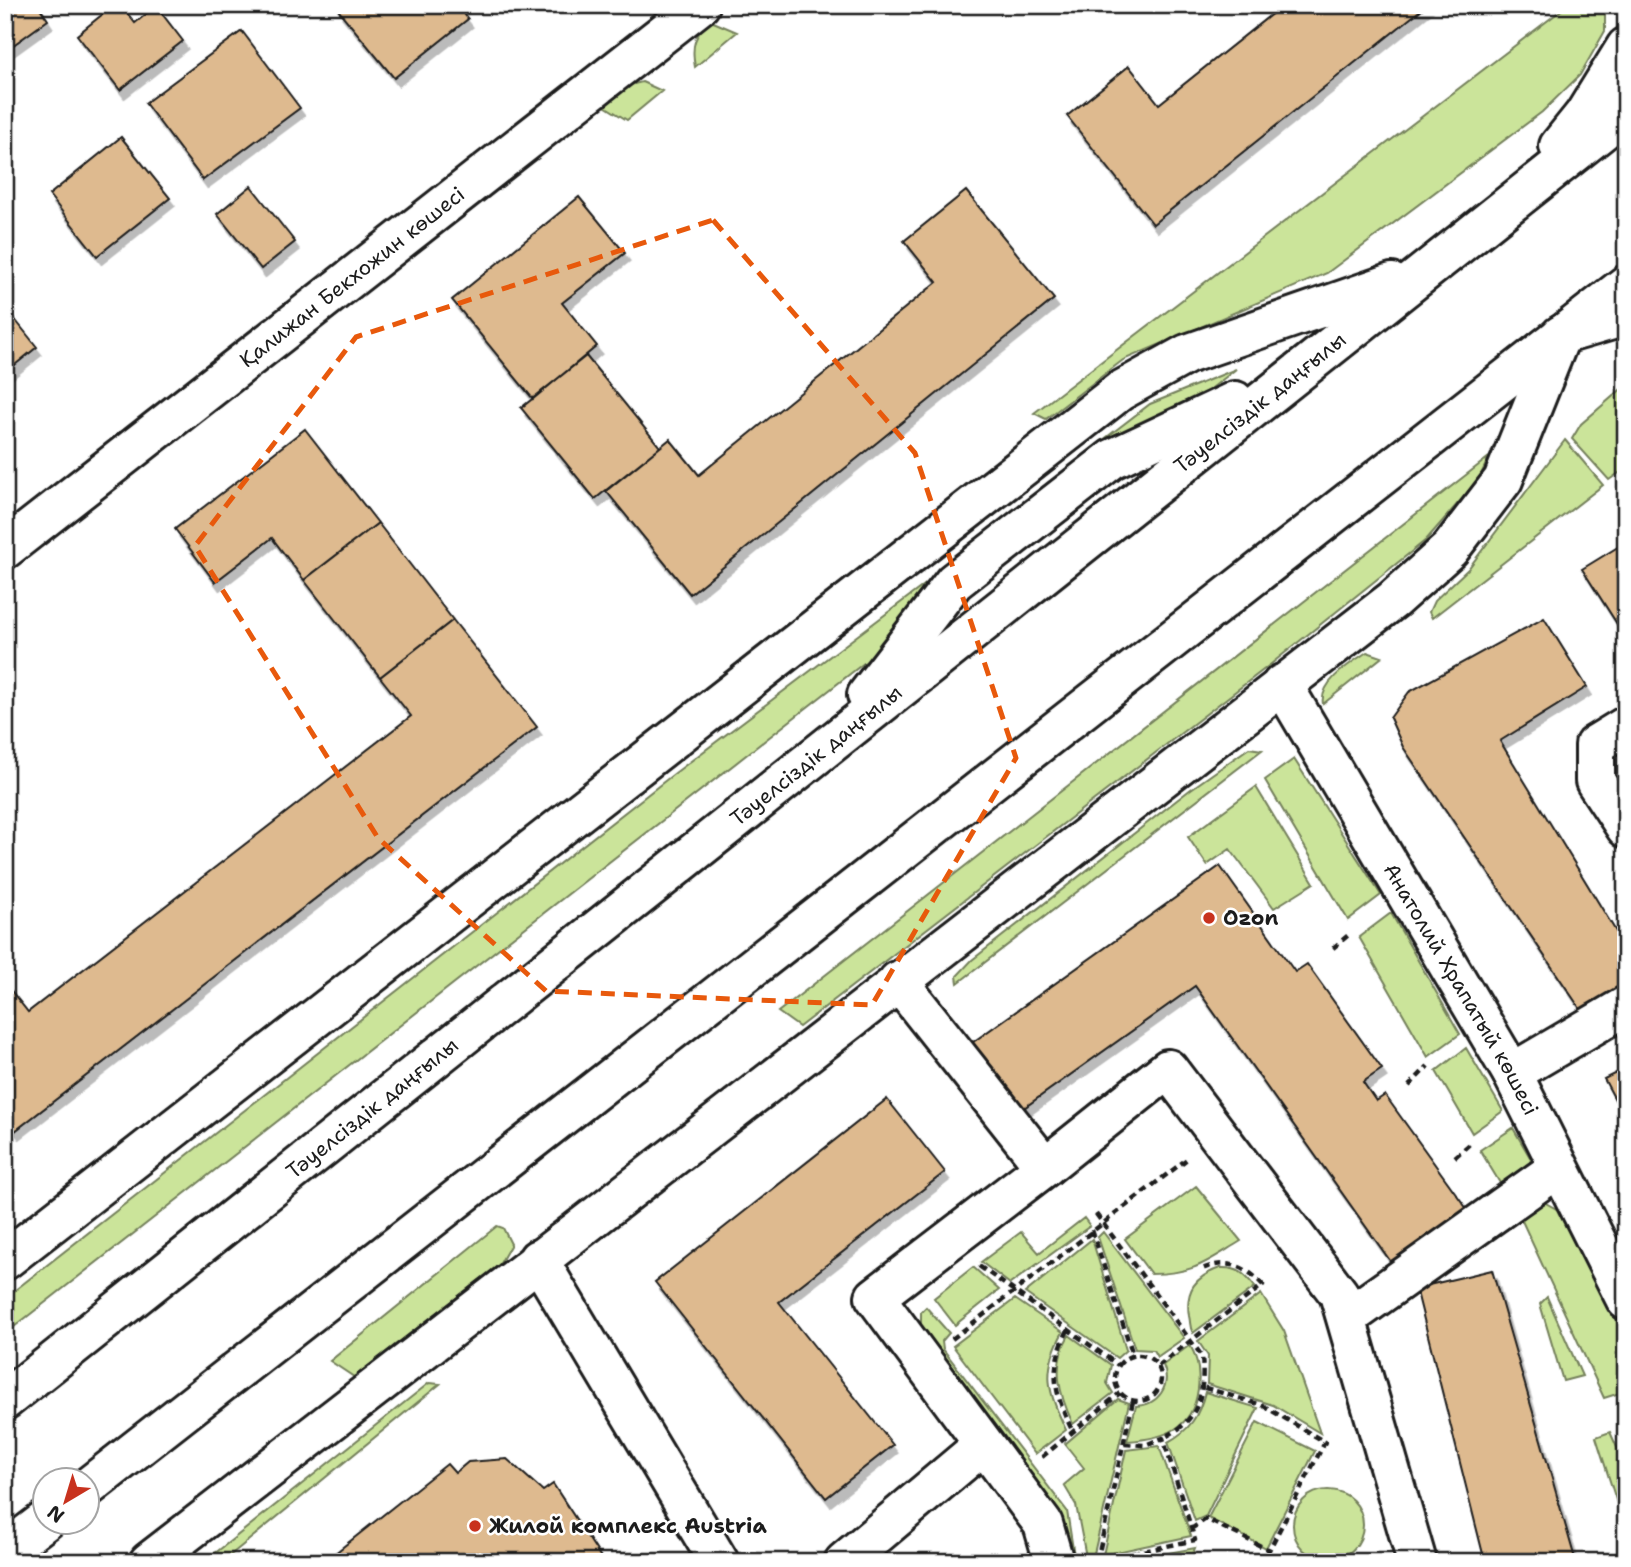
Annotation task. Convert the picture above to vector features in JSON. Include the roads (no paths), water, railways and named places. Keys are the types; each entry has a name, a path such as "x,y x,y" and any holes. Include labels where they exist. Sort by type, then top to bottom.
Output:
{"main road":[{"name":"Қалижан Бекхожин көшесі","path":"5,549 700,5"},
{"path":"1516,199 1584,115 1626,47"},
{"name":"Тәуелсіздік даңғылы","path":"5,1400 1626,112"},
{"path":"5,1260 1120,391 1187,354 1421,273"},
{"path":"102,1476 1626,285"},
{"path":"1561,335 1626,316"},
{"path":"149,1562 1393,600 1450,548 1503,480 1561,335"},
{"name":"Анатолий Храпатый көшесі","path":"1282,684 1512,1073 1558,1168 1624,1292"},
{"path":"1626,726 1595,745 1595,781 1626,828"},
{"path":"898,981 1045,1167"},
{"path":"1512,1073 1626,1006"},
{"path":"1054,1562 1043,1524 874,1297 1168,1069 1339,1294 1417,1562"},
{"path":"1347,1318 1558,1168"},
{"path":"538,1259 719,1562"},
{"path":"844,1562 983,1445"},
{"path":"5,1551 32,1531"}],"place":[{"name":"Ozon","path":"1209,918"},
{"name":"Жилой комплекс Austria","path":"475,1526"}]}
